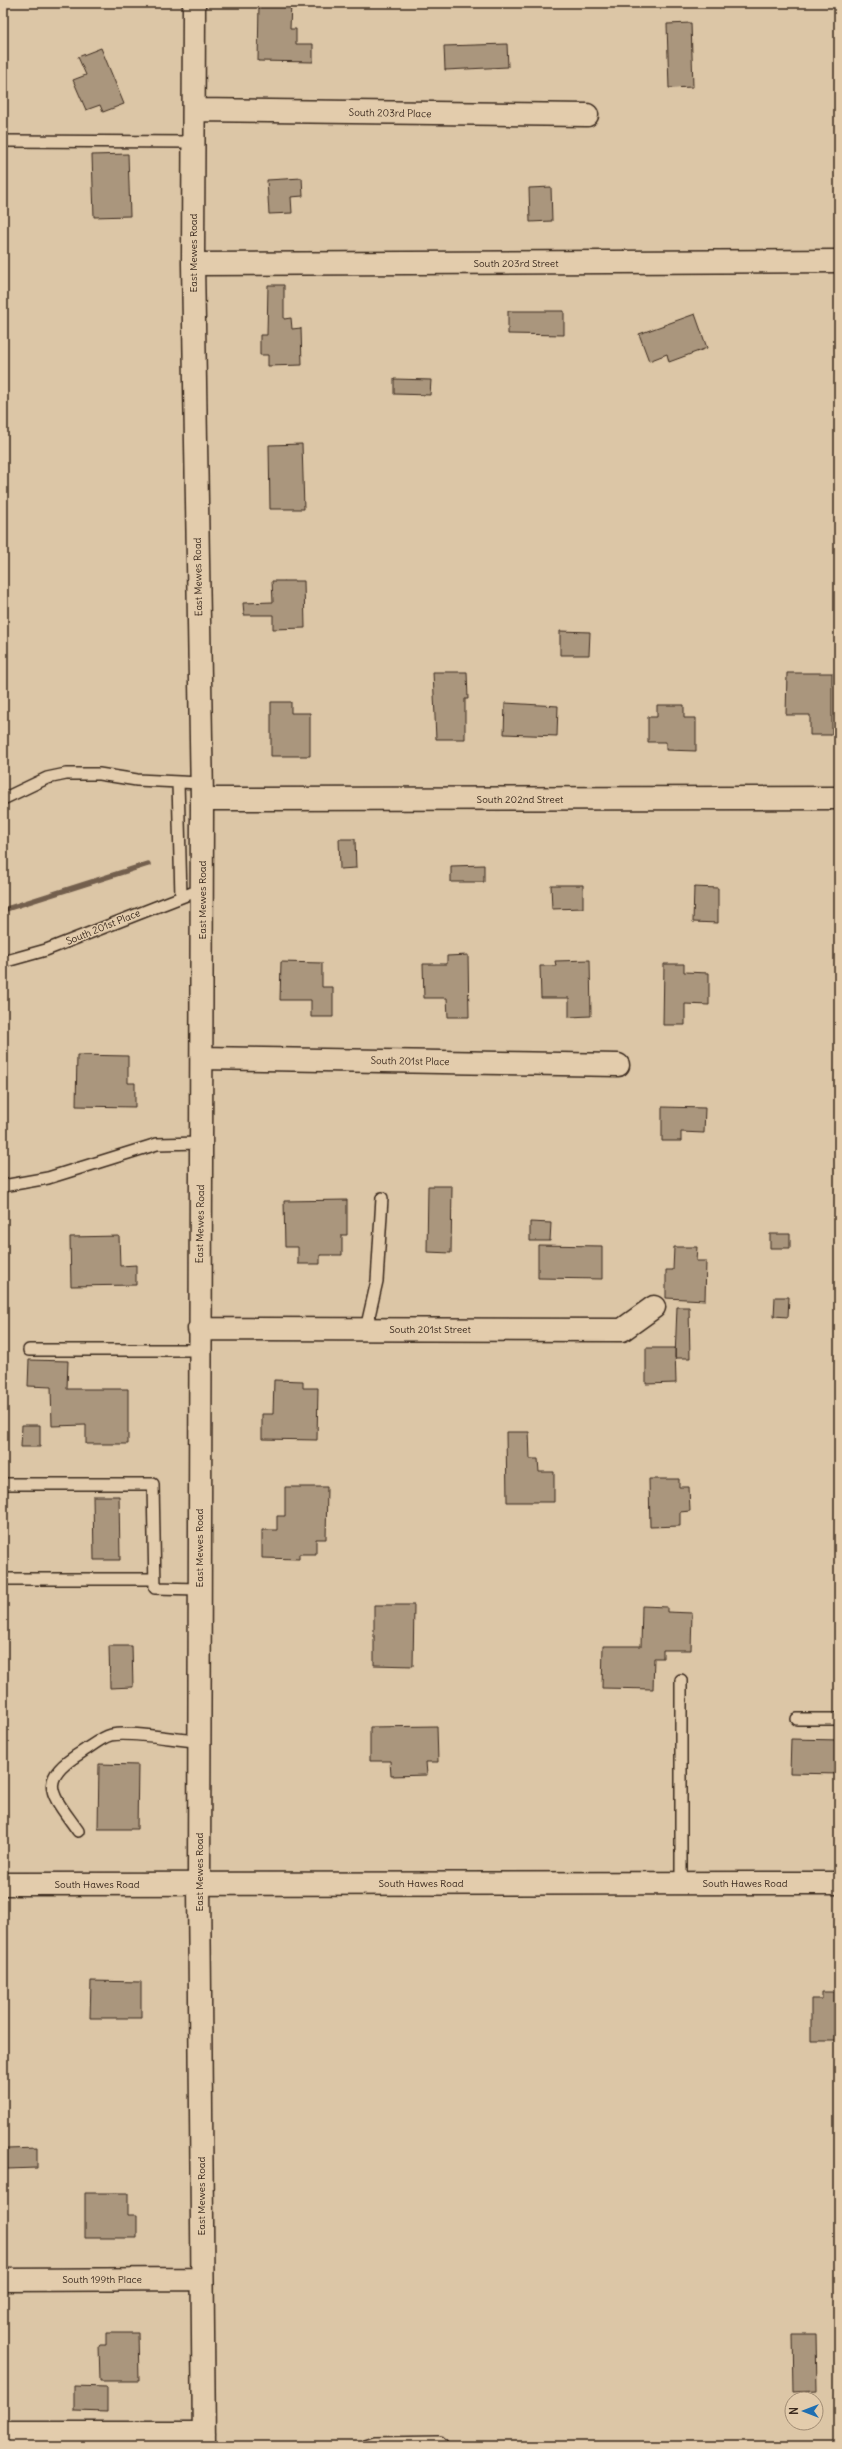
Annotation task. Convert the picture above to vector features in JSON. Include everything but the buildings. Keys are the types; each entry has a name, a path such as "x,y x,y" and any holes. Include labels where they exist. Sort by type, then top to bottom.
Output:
{"street":[{"name":"East Mewes Road","path":"194,3 193,264 202,791 202,1058 199,1339 199,1885 204,2439"},
{"name":"South 203rd Place","path":"194,110 587,115"},
{"name":"South 203rd Street","path":"193,264 839,261"},
{"name":"South 202nd Street","path":"202,791 839,798"},
{"name":"South 201st Place","path":"202,1058 618,1065"},
{"name":"South 201st Street","path":"199,1339 366,1329 622,1330 654,1307"},
{"name":"South Hawes Road","path":"3,1884 199,1885 839,1883"},
{"name":"South 199th Place","path":"3,2280 202,2279"},
{"path":"3,2433 204,2439"}],"lane":[{"path":"3,141 193,142"},
{"path":"3,799 47,778 66,774 99,774 137,780 178,782 202,791"},
{"path":"178,782 181,897"},
{"name":"South 201st Place","path":"3,962 46,950 202,889"},
{"path":"3,1186 48,1178 158,1144 201,1143"},
{"path":"366,1329 377,1282 382,1198"},
{"path":"29,1350 199,1339"},
{"path":"3,1484 153,1484 155,1588 199,1589"},
{"path":"3,1579 154,1579"},
{"path":"681,1680 681,1883"},
{"path":"798,1719 839,1719"},
{"path":"78,1831 52,1795 52,1782 55,1772 71,1759 110,1735 199,1741"},
{"path":"373,2445 440,2442 443,2446"}],"waterway":[{"path":"3,910 148,864"}]}
